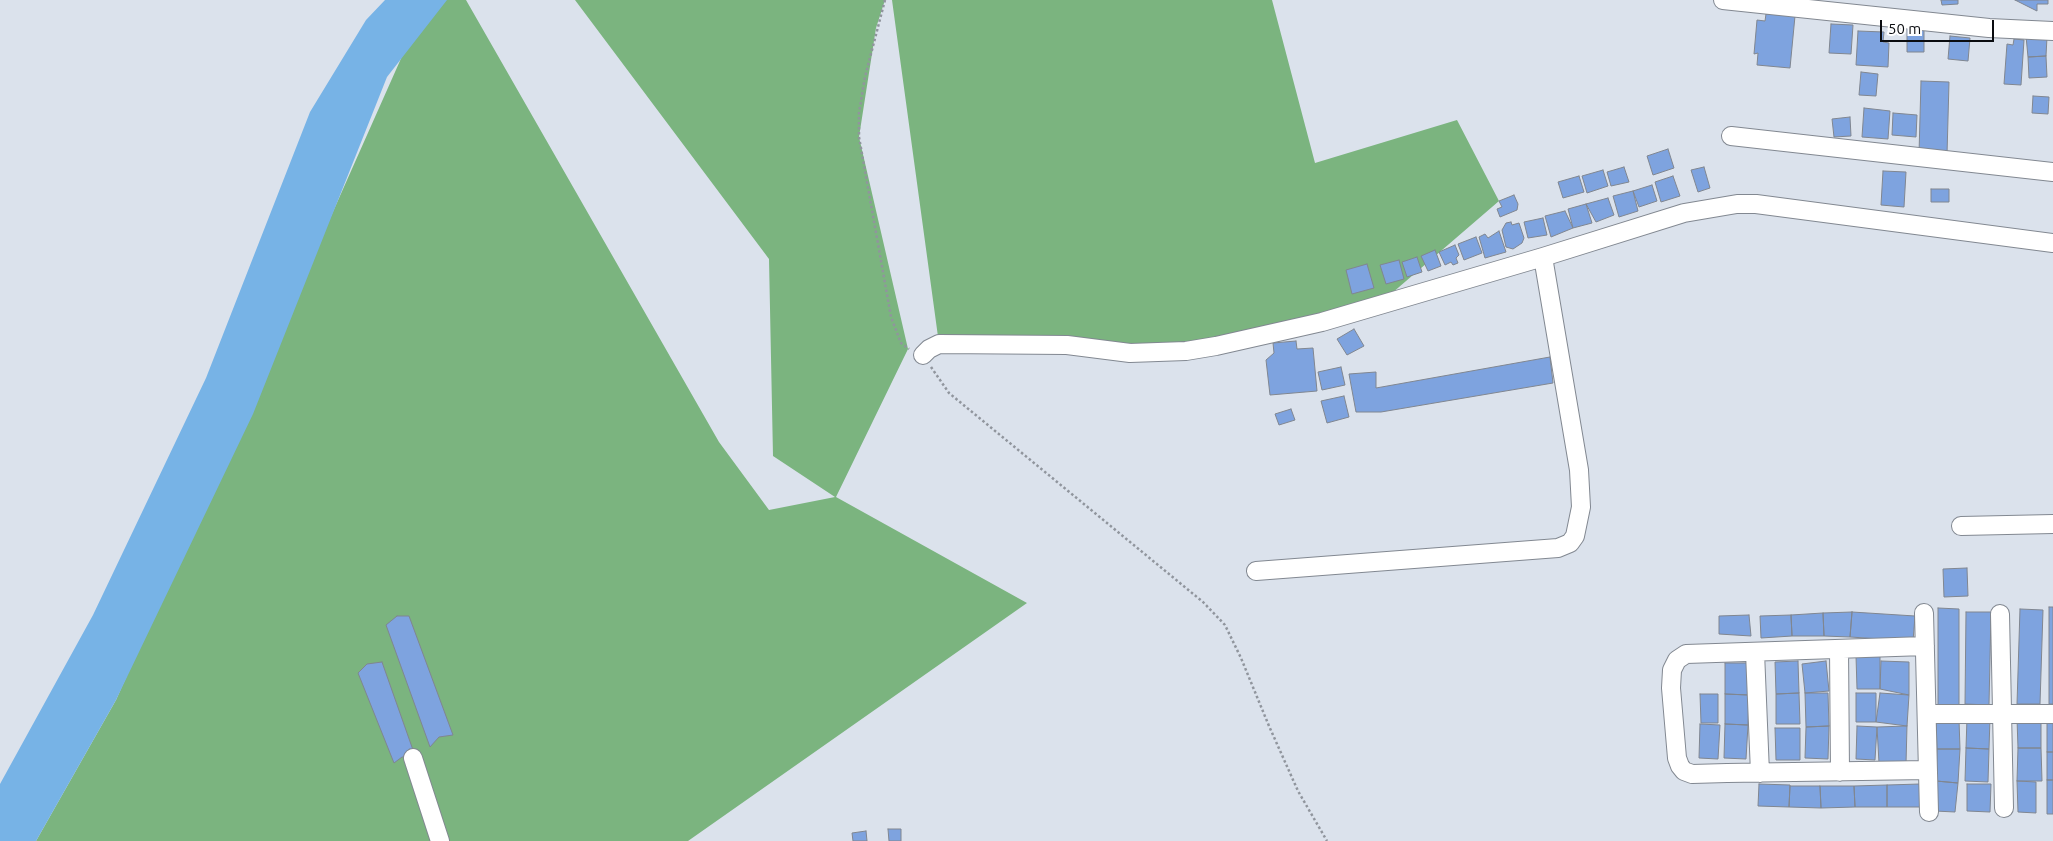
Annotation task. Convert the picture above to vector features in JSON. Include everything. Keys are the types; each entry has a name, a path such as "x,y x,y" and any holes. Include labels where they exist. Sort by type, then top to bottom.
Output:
{"street":[{"path":"1723,0 1989,28 2053,31"},
{"path":"1731,136 2053,172"},
{"path":"923,355 938,344 1067,345 1130,353 1186,351 1322,322 1684,213 1737,204 1756,204 2053,243"},
{"path":"1256,571 1558,548 1570,543 1575,536 1581,507 1579,470 1543,257"},
{"path":"1961,526 2053,524"},
{"path":"1924,613 1929,812"},
{"path":"2000,614 2004,808"},
{"path":"1925,646 1686,654 1677,660 1672,670 1671,688 1677,758 1684,771 1692,774 1928,770"},
{"path":"1839,649 1840,772"},
{"path":"1755,652 1760,773"},
{"path":"1927,714 2053,714"},
{"path":"413,758 440,841"}],"path":[{"path":"885,0 876,28 858,113 859,137 878,251 896,334 904,347 923,355 949,393 1203,602 1225,625 1242,658 1268,726 1298,792 1327,841"}],"green space":[{"path":"427,0 466,0 719,442 769,510 835,497 773,456 769,259 575,0 885,0 876,28 859,137 908,349 836,497 1027,603 688,841 36,841 116,700"},
{"path":"892,0 1272,0 1315,163 1457,120 1499,201 1377,306 1161,353 939,344"}],"water":[{"path":"385,0 447,0 387,77 253,414 116,700 36,841 0,841 0,784 93,615 206,378 310,112 366,20"}],"building":[{"path":"1941,0 1958,0 1958,4 1942,5"},
{"path":"2015,0 2048,0 2048,4 2037,4 2037,11"},
{"path":"1766,14 1795,16 1790,68 1757,65 1758,53 1754,54 1757,20 1765,21"},
{"path":"1831,24 1853,25 1851,54 1829,53"},
{"path":"1907,27 1924,28 1924,52 1907,52"},
{"path":"1858,31 1884,32 1883,42 1889,43 1888,67 1856,65"},
{"path":"1950,36 1970,38 1968,61 1948,59"},
{"path":"2026,36 2047,37 2046,56 2028,57"},
{"path":"2014,39 2024,40 2021,85 2004,84 2007,44 2013,45"},
{"path":"2046,56 2047,77 2029,78 2028,57"},
{"path":"1861,72 1878,74 1876,96 1859,95"},
{"path":"1921,81 1949,82 1947,155 1919,154"},
{"path":"2033,96 2049,97 2048,114 2032,113"},
{"path":"1864,108 1890,111 1888,139 1862,137"},
{"path":"1893,113 1917,115 1916,137 1892,135"},
{"path":"1850,117 1851,136 1834,137 1832,119"},
{"path":"1668,149 1674,168 1653,175 1647,156"},
{"path":"1624,167 1629,182 1611,186 1607,172"},
{"path":"1704,167 1710,188 1698,192 1691,170"},
{"path":"1603,170 1608,186 1587,193 1582,176"},
{"path":"1883,171 1906,172 1904,207 1881,205"},
{"path":"1579,176 1584,192 1563,198 1558,182"},
{"path":"1673,176 1680,196 1661,202 1655,182"},
{"path":"1652,185 1657,201 1639,207 1633,191"},
{"path":"1931,189 1949,189 1949,202 1931,202"},
{"path":"1633,191 1638,211 1619,217 1613,196"},
{"path":"1514,195 1518,204 1517,210 1500,217 1497,209 1502,207 1499,201"},
{"path":"1608,198 1614,215 1596,222 1586,204"},
{"path":"1586,204 1592,223 1573,228 1568,209"},
{"path":"1565,211 1573,228 1551,237 1545,216"},
{"path":"1543,218 1547,235 1528,238 1524,222"},
{"path":"1511,222 1512,225 1519,223 1524,238 1522,243 1513,249 1506,247 1502,230 1506,223"},
{"path":"1499,231 1506,252 1485,258 1479,237 1485,234 1488,238"},
{"path":"1476,237 1482,253 1464,260 1458,244"},
{"path":"1455,245 1459,255 1456,258 1458,263 1453,265 1451,262 1445,265 1439,252"},
{"path":"1435,250 1441,266 1428,271 1421,256"},
{"path":"1417,257 1422,272 1407,277 1402,262"},
{"path":"1399,260 1404,279 1386,284 1380,265"},
{"path":"1367,264 1374,288 1352,294 1346,270"},
{"path":"1354,329 1364,346 1347,355 1337,339"},
{"path":"1296,341 1297,349 1313,348 1317,391 1270,395 1266,360 1274,353 1273,343"},
{"path":"1550,357 1553,383 1381,412 1356,412 1349,374 1376,372 1376,388"},
{"path":"1341,367 1345,385 1322,390 1318,372"},
{"path":"1344,396 1349,417 1327,423 1321,401"},
{"path":"1291,409 1295,420 1279,425 1275,414"},
{"path":"1967,568 1968,596 1944,597 1943,569"},
{"path":"2049,607 2053,607 2053,704 2049,704"},
{"path":"1938,608 1959,609 1959,705 1938,705"},
{"path":"2020,609 2043,610 2040,704 2017,704"},
{"path":"1852,612 1850,637 1824,636 1823,613"},
{"path":"1852,612 1915,616 1913,641 1850,637"},
{"path":"1966,612 1991,612 1989,705 1965,704"},
{"path":"1823,613 1824,636 1792,636 1791,615"},
{"path":"1749,615 1751,636 1719,634 1719,616"},
{"path":"1791,615 1792,636 1761,638 1760,616"},
{"path":"397,616 409,616 453,735 439,737 430,747 386,625"},
{"path":"1856,656 1880,656 1880,689 1857,689"},
{"path":"1798,661 1799,693 1776,694 1775,662"},
{"path":"1826,661 1829,691 1805,693 1802,664"},
{"path":"1881,661 1909,662 1909,695 1880,689"},
{"path":"382,662 413,750 409,749 410,757 402,757 394,763 358,673 367,664"},
{"path":"1725,663 1747,663 1749,695 1725,694"},
{"path":"1799,693 1800,724 1776,724 1776,694"},
{"path":"1805,693 1828,693 1829,726 1806,727"},
{"path":"1856,693 1876,693 1876,722 1856,722"},
{"path":"1880,693 1909,695 1907,726 1876,722"},
{"path":"1700,694 1718,694 1718,723 1701,723"},
{"path":"1725,694 1749,695 1748,725 1725,724"},
{"path":"1967,718 1990,718 1989,749 1966,748"},
{"path":"2047,718 2053,718 2053,752 2047,752"},
{"path":"2017,719 2041,719 2041,748 2018,748"},
{"path":"1936,720 1959,720 1960,749 1937,749"},
{"path":"1700,724 1720,725 1718,759 1699,758"},
{"path":"1725,724 1748,725 1746,759 1724,758"},
{"path":"1829,726 1828,759 1805,758 1806,727"},
{"path":"1857,726 1877,727 1875,760 1856,759"},
{"path":"1907,726 1906,764 1879,763 1877,727"},
{"path":"1775,728 1800,728 1800,760 1776,760"},
{"path":"1966,748 1989,749 1988,782 1965,781"},
{"path":"2018,748 2041,748 2042,781 2017,781"},
{"path":"1937,749 1960,749 1958,783 1936,781"},
{"path":"2047,752 2053,752 2053,780 2047,780"},
{"path":"2047,780 2053,780 2053,814 2047,814"},
{"path":"1936,781 1958,783 1955,812 1935,811"},
{"path":"2017,781 2036,782 2036,813 2018,812"},
{"path":"1759,784 1790,785 1789,807 1758,806"},
{"path":"1920,784 1920,807 1887,807 1887,785"},
{"path":"1967,784 1991,784 1990,812 1967,811"},
{"path":"1887,785 1887,807 1855,807 1854,786"},
{"path":"1790,786 1820,786 1821,808 1789,807"},
{"path":"1820,786 1854,786 1855,807 1821,808"},
{"path":"888,829 901,829 901,841 889,841"},
{"path":"866,831 867,841 853,841 852,833"}]}
